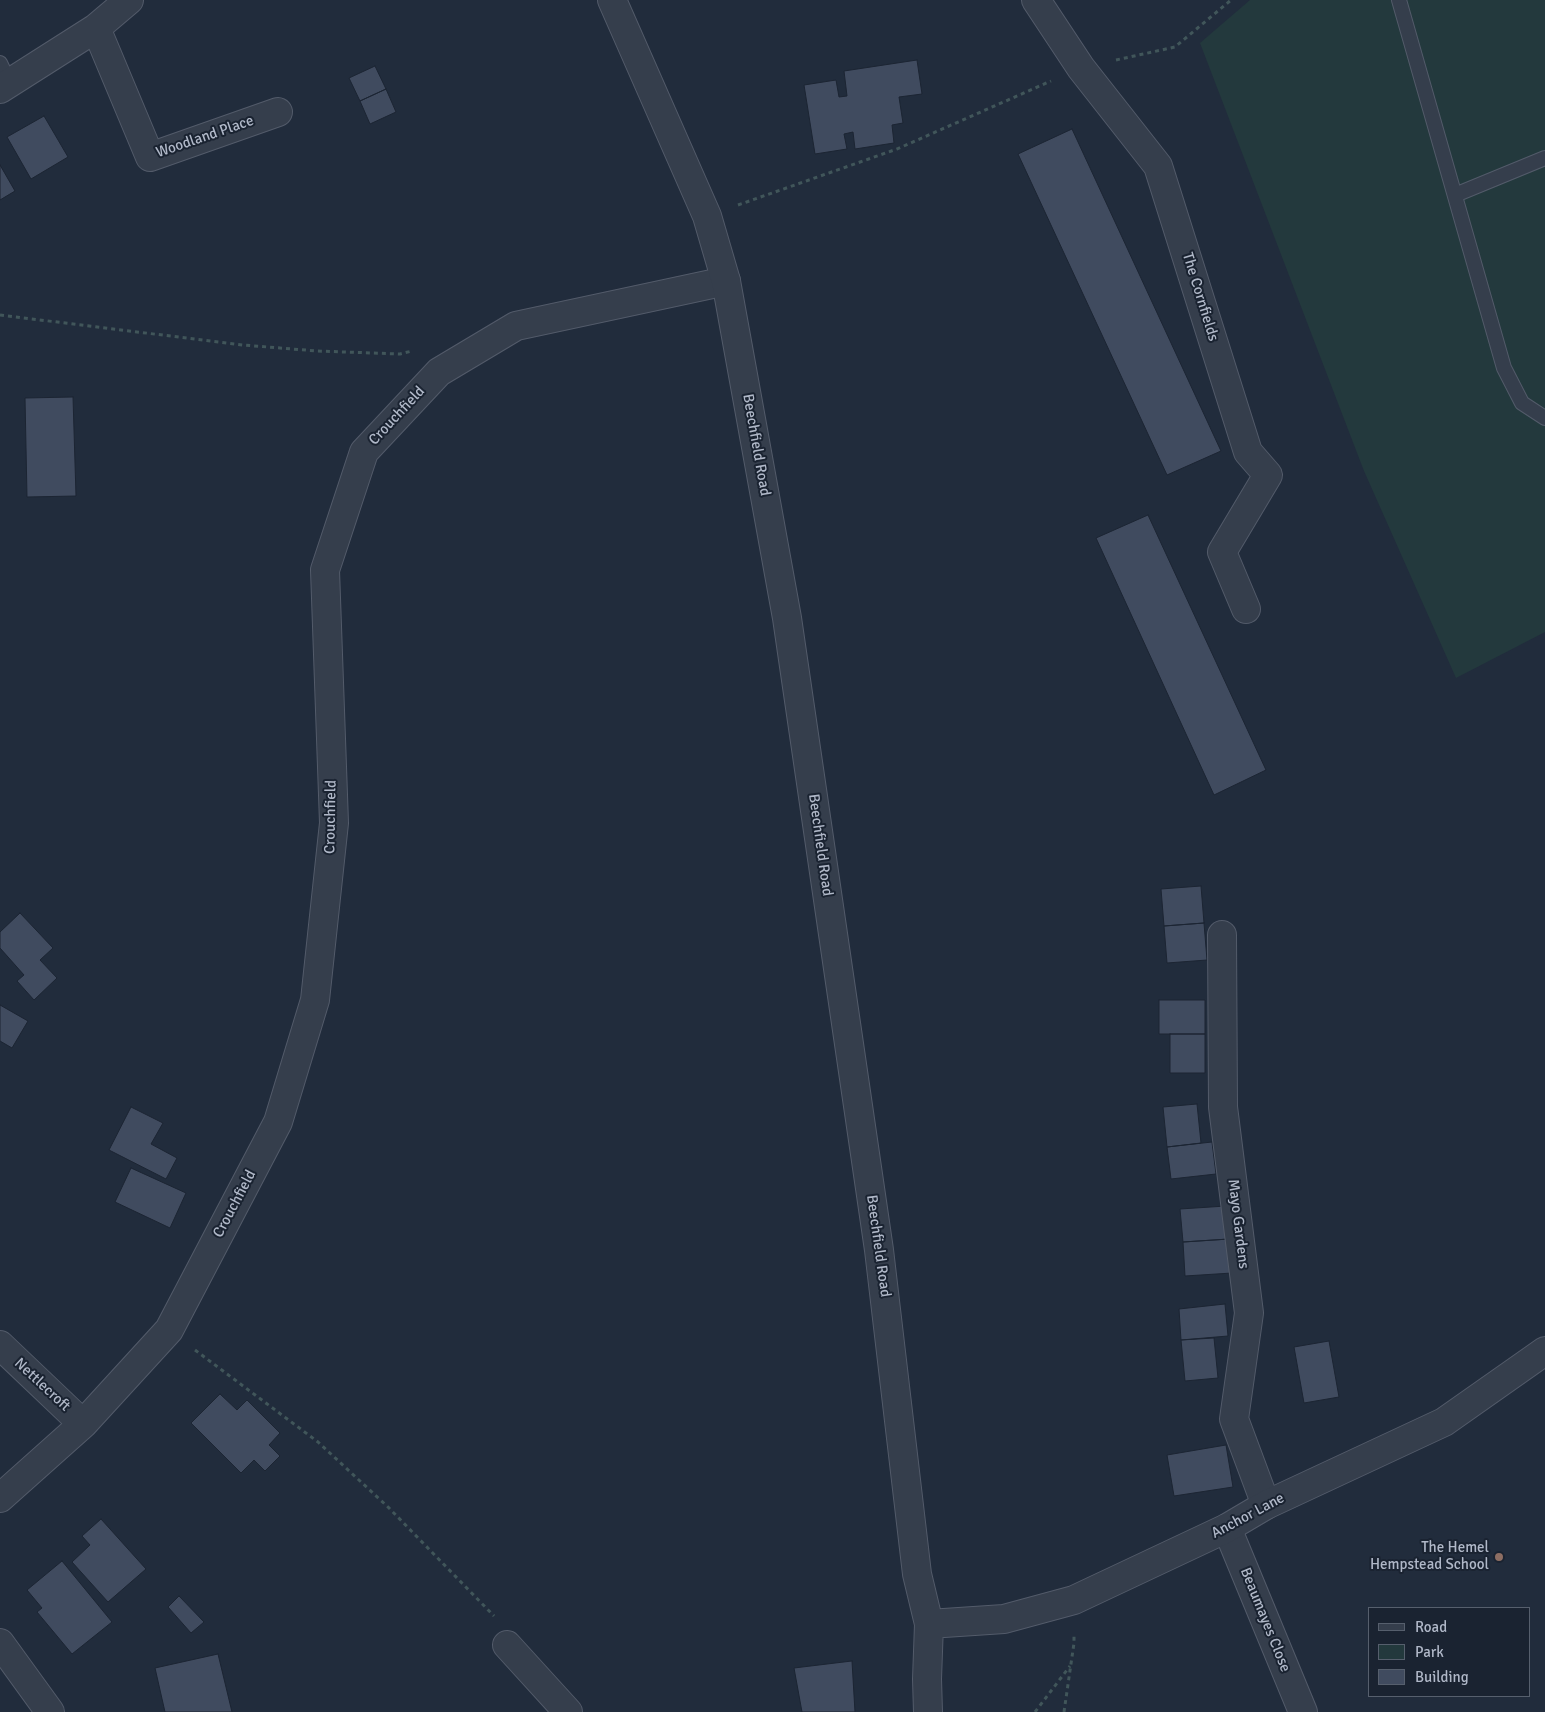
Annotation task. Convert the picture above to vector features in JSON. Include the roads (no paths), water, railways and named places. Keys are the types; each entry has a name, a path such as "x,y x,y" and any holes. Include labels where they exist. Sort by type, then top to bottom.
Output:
{"street":[{"path":"3,79 96,28 129,0"},
{"name":"Beechfield Road","path":"612,0 707,216 726,281 790,638 879,1250 917,1574 929,1624 928,1712"},
{"name":"The Cornfields","path":"1036,0 1081,68 1158,166 1248,452 1268,475 1222,552 1246,609"},
{"name":"Woodland Place","path":"96,28 150,157 278,112"},
{"name":"Crouchfield","path":"0,1498 83,1424 168,1330 278,1122 315,1000 334,823 325,570 364,452 439,372 516,326 726,281"},
{"name":"Mayo Gardens","path":"1222,935 1223,1107 1249,1313 1234,1419 1266,1505"},
{"name":"Nettlecroft","path":"0,1345 83,1424"},
{"name":"Anchor Lane","path":"929,1624 1004,1619 1074,1600 1227,1528 1266,1505 1444,1422 1545,1352"},
{"name":"Beaumayes Close","path":"1227,1528 1303,1712"},
{"path":"0,1643 50,1712"},
{"path":"507,1645 568,1712"}],"lane":[{"path":"1399,0 1504,368 1522,403 1545,418"},
{"path":"1456,195 1545,158"}],"place":[{"name":"The Hemel Hempstead School","path":"1499,1557"}]}
